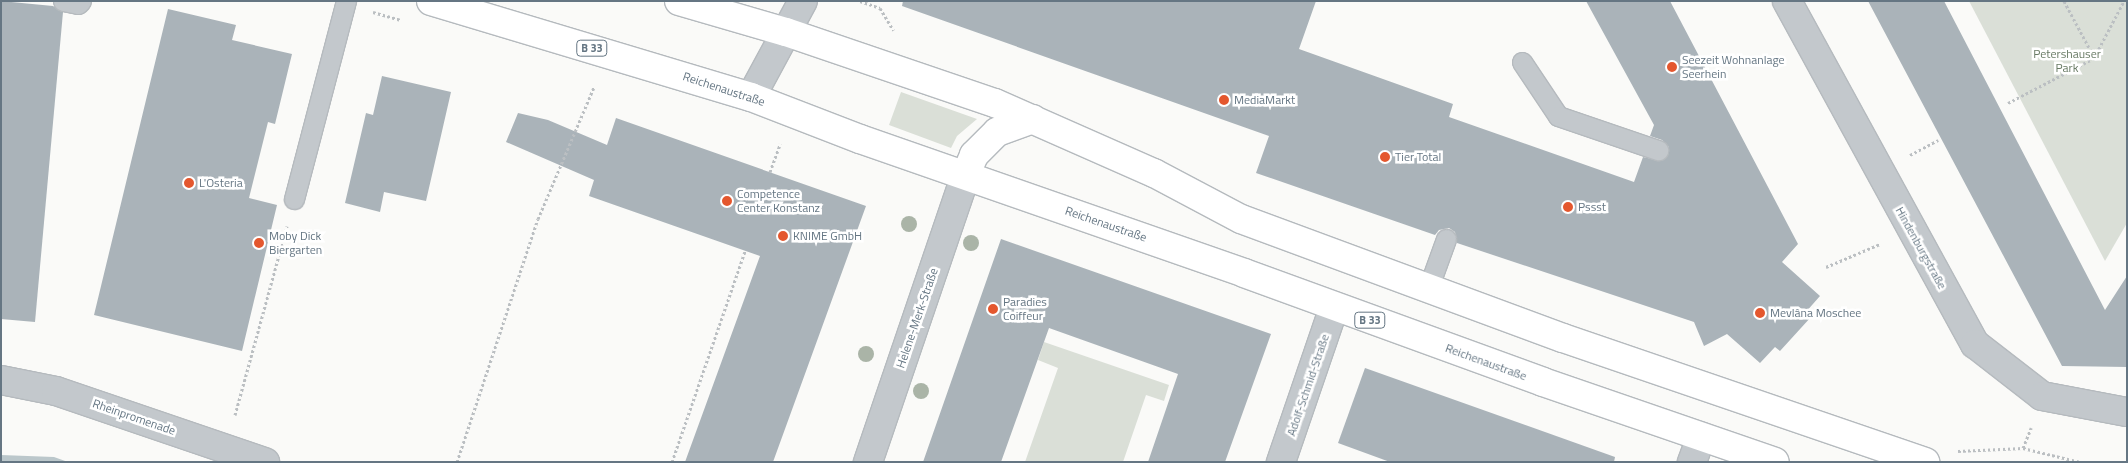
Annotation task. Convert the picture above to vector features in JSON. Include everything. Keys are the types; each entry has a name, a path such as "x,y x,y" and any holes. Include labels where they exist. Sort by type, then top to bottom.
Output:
{"main road":[{"name":"Reichenaustraße","path":"431,1 752,97 860,139 966,174 1334,307 1696,449 1775,462"},
{"path":"679,1 786,32 1033,118 1154,173 1242,219 1429,286 1563,338 1925,462"},
{"path":"966,174 974,154 997,132 1033,118"}],"street":[{"path":"752,97 803,1"},
{"name":"Hindenburgstraße","path":"1787,1 1911,231 1975,344 2042,396 2127,412"},
{"name":"Helene-Merk-Straße","path":"868,462 966,174"},
{"name":"Adolf-Schmid-Straße","path":"1281,462 1334,307"},
{"name":"Rheinpromenade","path":"1,380 56,391 265,462"}],"lane":[{"path":"63,1 81,1"},
{"path":"294,199 346,1"},
{"path":"1522,62 1558,116 1658,150"},
{"path":"1429,286 1446,239"}],"path":[{"path":"860,1 880,8 896,37"},
{"path":"2064,1 2094,58"},
{"path":"2008,103 2094,58 2124,1"},
{"path":"457,462 538,219 609,53"},
{"path":"770,172 782,138"},
{"path":"1826,267 1911,231"},
{"path":"225,448 281,249"},
{"path":"672,462 745,251"}],"green space":[{"name":"Petershauser Park","path":"1969,1 2127,1 2127,223 2105,261"},
{"path":"901,92 977,119 957,136 951,148 889,125"},
{"path":"1044,342 1169,385 1164,401 1146,395 1123,462 1025,462 1058,368 1038,360"}],"shaded area":[{"path":"1,455 54,457 68,462 1,462"}],"building":[{"path":"1,1 53,6 63,12 35,322 1,319"},
{"path":"903,1 1316,1 1299,49 1453,104 1449,117 1634,182 1643,157 1661,161 1668,154 1669,147 1662,140 1650,136 1654,125 1586,1 1670,1 1798,244 1782,262 1820,296 1805,313 1811,317 1780,351 1775,347 1760,363 1727,334 1704,346 1694,322 1457,243 1455,232 1449,228 1439,230 1435,235 1256,173 1269,136 902,6"},
{"path":"1868,1 1944,1 2105,310 2127,276 2127,367 2062,366"},
{"name":"L'Osteria","path":"168,9 236,25 232,40 292,54 275,124 268,122 249,198 277,205 242,351 94,315"},
{"path":"382,76 451,92 426,201 384,192 380,212 345,203 366,113 373,115"},
{"path":"518,113 548,120 607,145 616,118 866,206 773,462 685,462 760,256 589,196 594,180 506,142"},
{"path":"1001,239 1271,334 1225,462 1148,462 1178,374 1049,328 1001,462 923,462"},
{"path":"1365,368 1615,457 1614,462 1390,462 1338,443"}],"place":[{"name":"Seezeit Wohnanlage Seerhein","path":"1672,67"},
{"name":"MediaMarkt","path":"1224,100"},
{"name":"Tier Total","path":"1385,157"},
{"name":"L'Osteria","path":"189,183"},
{"name":"Competence Center Konstanz","path":"727,201"},
{"name":"Pssst","path":"1568,207"},
{"name":"KNIME GmbH","path":"783,236"},
{"name":"Moby Dick Biergarten","path":"259,243"},
{"name":"Paradies Coiffeur","path":"993,309"},
{"name":"Mevlâna Moschee","path":"1760,313"}]}
